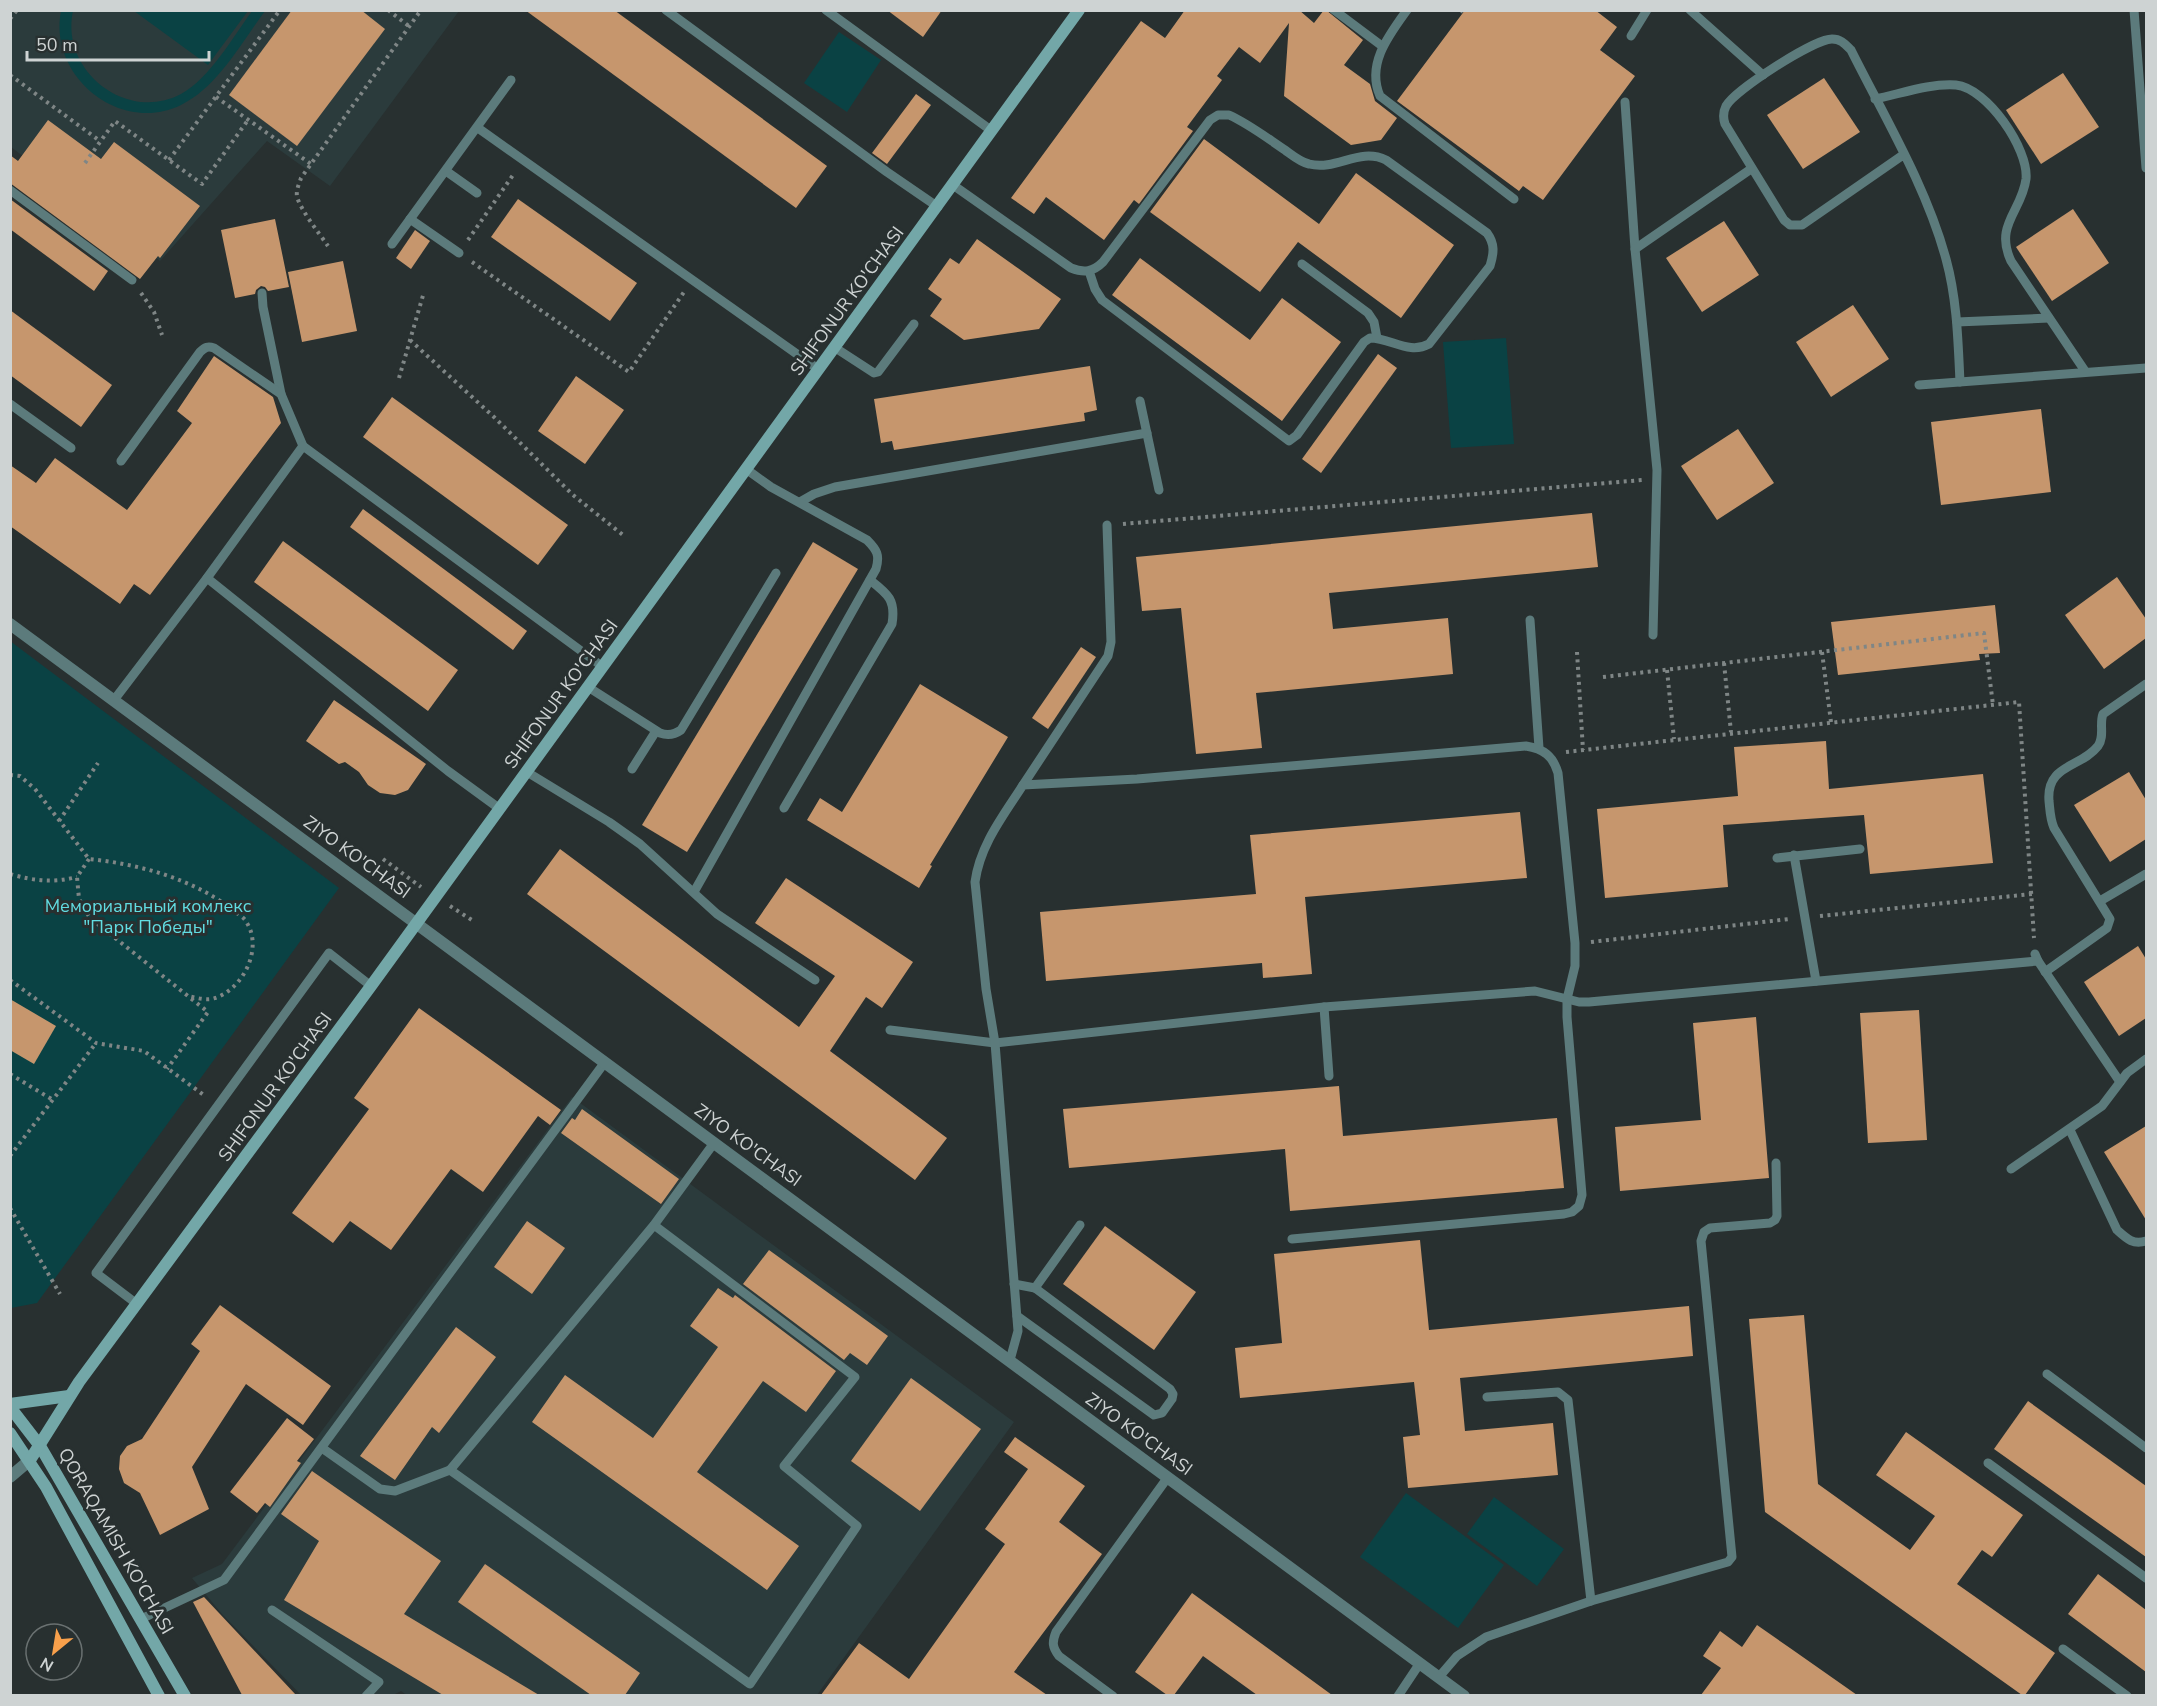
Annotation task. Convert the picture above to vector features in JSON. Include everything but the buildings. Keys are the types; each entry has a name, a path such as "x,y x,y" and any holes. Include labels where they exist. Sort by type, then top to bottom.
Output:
{"street":[{"name":"SHIFONUR KO'CHASI","path":"30,1460 69,1396 527,772 1079,10"},
{"name":"ZIYO KO'CHASI","path":"10,624 1464,1695"},
{"path":"10,1406 69,1396"},
{"name":"QORAQAMISH KO'CHASI","path":"10,1406 40,1446 185,1695"},
{"name":"QORAQAMISH KO'CHASI","path":"10,1433 30,1460 159,1695"},
{"path":"10,1477 30,1460"}],"lane":[{"path":"666,10 938,207"},
{"path":"826,10 992,131"},
{"path":"1334,10 1382,46"},
{"path":"1631,36 1647,10"},
{"path":"1690,10 1763,75"},
{"path":"2134,10 2146,168"},
{"path":"1403,12 1382,46 1377,72 1380,96 1514,199"},
{"path":"1903,155 1802,225 1790,225 1784,220 1751,169 1725,124 1723,116 1725,107 1734,96 1763,75 1821,41 1833,39 1842,41 1851,50 1903,155 1926,202 1946,259 1957,322 1960,382"},
{"path":"392,244 511,80"},
{"path":"1875,99 1939,86 1957,85 1968,88 1981,98 2012,132 2026,176 2024,188 2006,232 2005,248 2011,261 2085,371"},
{"path":"1625,102 1635,249 1657,479 1653,635"},
{"path":"953,185 1071,268 1081,272 1089,271 1103,262 1210,120 1218,115 1229,115 1309,164 1326,164 1360,156 1376,155 1487,233 1493,242 1490,266 1429,344 1421,348 1408,348 1377,338 1370,338 1364,342 1297,435 1289,441 1102,300 1095,289 1089,271"},
{"path":"478,128 818,369"},
{"path":"1635,249 1751,169"},
{"path":"446,171 477,194"},
{"path":"10,190 132,280"},
{"path":"410,219 459,253"},
{"path":"1302,264 1368,313 1374,322 1377,338"},
{"path":"262,293 281,394 303,446 603,667"},
{"path":"1957,322 2049,318"},
{"path":"834,347 874,373 878,372 914,324"},
{"path":"122,461 204,348 214,348 281,394"},
{"path":"1919,385 2146,368"},
{"path":"1140,401 1159,490"},
{"path":"10,404 71,448"},
{"path":"800,502 814,494 835,487 1147,433"},
{"path":"114,700 303,446"},
{"path":"694,892 870,580 879,559 877,549 867,540 771,487 746,469"},
{"path":"1010,1360 1018,1331 1017,1316 995,1043 986,989 975,882 977,868 991,834 1108,656 1111,642 1107,525"},
{"path":"588,687 656,731 668,736 676,734 681,730 776,573"},
{"path":"207,578 448,771 500,809"},
{"path":"784,808 892,624 892,602 885,592 870,580"},
{"path":"1530,620 1539,748"},
{"path":"2045,972 2107,928 2110,919 2054,828 2048,791 2051,781 2057,773 2094,750 2099,744 2102,739 2103,714 2146,684"},
{"path":"632,769 656,731"},
{"path":"1023,785 1137,779 1526,746 1539,748 1555,763 1575,943 1575,966 1567,999 1567,1017 1582,1195 1580,1206 1564,1214 1292,1239"},
{"path":"527,772 609,822 640,844 717,914 815,980"},
{"path":"1777,858 1860,849"},
{"path":"1794,855 1816,981"},
{"path":"2100,902 2146,873"},
{"path":"137,1304 96,1273 329,953 371,986"},
{"path":"890,1030 995,1043 1324,1007 1535,992 1579,1002 1589,1002 2037,957 2120,1082"},
{"path":"1324,1007 1329,1076"},
{"path":"2011,1169 2102,1106 2127,1073 2146,1059"},
{"path":"141,1619 224,1580 605,1062"},
{"path":"2070,1130 2117,1230 2127,1240 2138,1244 2146,1241"},
{"path":"322,1448 380,1488 395,1491 450,1470 654,1225 714,1143"},
{"path":"1439,1677 1457,1656 1486,1637 1591,1601 1728,1562 1732,1557 1701,1241 1704,1232 1710,1228 1775,1220 1777,1216 1776,1163"},
{"path":"450,1470 750,1684 857,1526 784,1466 855,1377 654,1225"},
{"path":"1035,1288 1080,1225"},
{"path":"1014,1284 1035,1288 1170,1389 1173,1394 1172,1399 1162,1413 1154,1415 1017,1316"},
{"path":"2047,1374 2146,1448"},
{"path":"1487,1397 1558,1392 1568,1400 1591,1601"},
{"path":"1988,1463 2146,1578"},
{"path":"1113,1695 1059,1656 1052,1640 1168,1477"},
{"path":"272,1610 379,1682 366,1695"},
{"path":"2063,1649 2127,1695"},
{"path":"1398,1695 1420,1663"}],"path":[{"path":"10,20 17,10"},
{"path":"169,160 280,10"},
{"path":"388,10 410,27"},
{"path":"328,246 297,196 301,178 421,10"},
{"path":"10,75 100,141"},
{"path":"216,97 311,164"},
{"path":"85,163 115,121 202,184 248,120"},
{"path":"513,175 459,253 629,372 692,281"},
{"path":"132,280 154,312 162,335"},
{"path":"399,378 424,292"},
{"path":"410,340 495,418 573,495 623,535"},
{"path":"1107,525 1657,479"},
{"path":"1603,677 1984,633 1993,705"},
{"path":"1577,652 1583,750"},
{"path":"1822,652 1831,722"},
{"path":"1724,663 1731,732"},
{"path":"1668,670 1674,739"},
{"path":"1549,755 1731,732 2019,702 2037,957"},
{"path":"59,820 98,763"},
{"path":"10,775 20,776 35,789 89,860 114,862 155,872 195,887 226,905 247,922 253,940 251,958 240,980 217,998 205,999 188,996"},
{"path":"89,860 77,877 79,899 90,918 208,1012 167,1069"},
{"path":"10,874 42,882 77,877"},
{"path":"10,980 96,1043 144,1051 218,1106"},
{"path":"10,1156 96,1043"},
{"path":"10,1074 53,1100"},
{"path":"10,1208 60,1294"}],"shaded area":[{"path":"10,11 459,11 330,186 267,141 160,261 11,147"},
{"path":"572,1097 1014,1422 817,1695 408,1696 401,1691 393,1695 301,1695 222,1614 192,1578 222,1564"}],"green space":[{"path":"61,11 73,11 72,33 77,53 87,71 101,86 119,96 139,102 160,101 181,94 192,87 211,68 252,11 265,11 228,63 206,88 181,105 158,112 135,112 113,106 93,94 77,77 66,57 60,35"},
{"path":"134,11 248,11 208,65"},
{"path":"839,32 881,60 847,112 804,83"},
{"path":"1506,338 1514,444 1451,448 1443,342"},
{"name":"Мемориальный комлекс \"Парк Победы\"","path":"10,641 339,888 37,1303 11,1308"},
{"path":"1406,1493 1504,1565 1458,1628 1360,1557"},
{"path":"1494,1497 1564,1549 1537,1586 1467,1534"}]}
